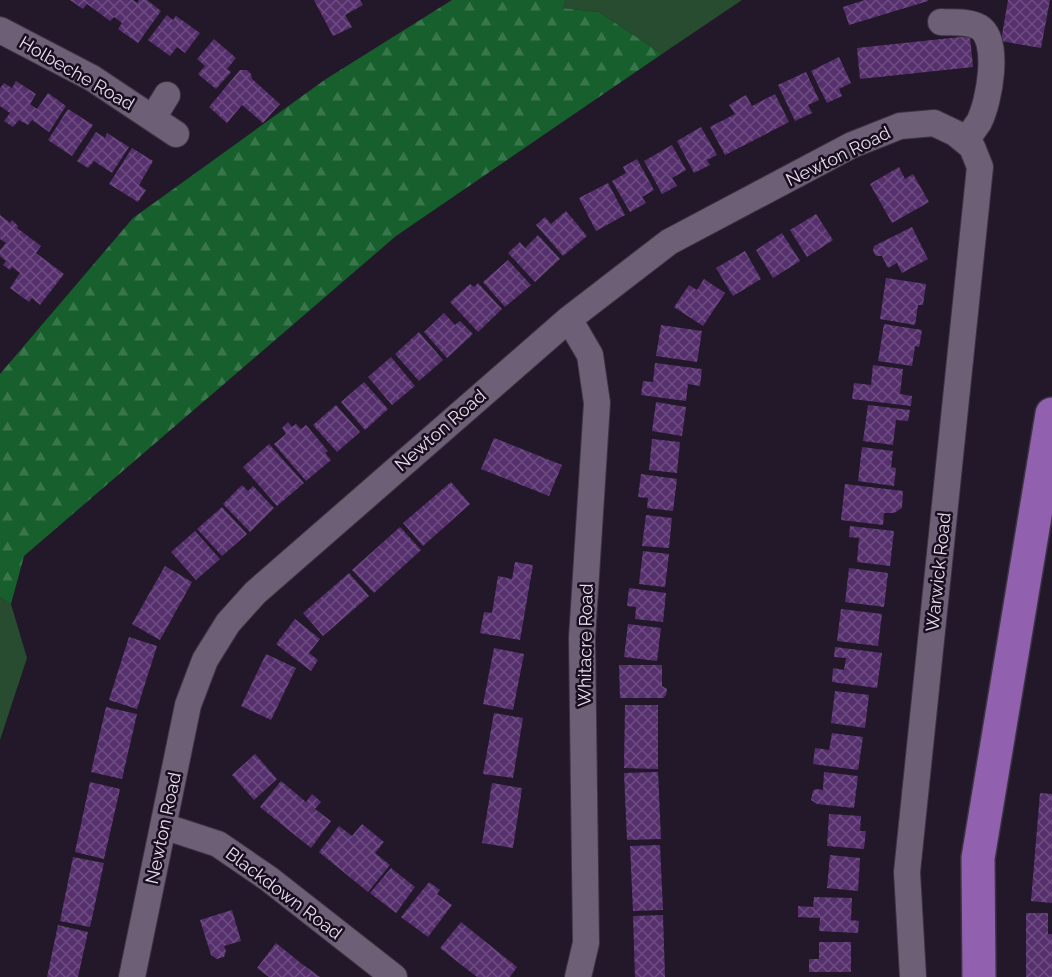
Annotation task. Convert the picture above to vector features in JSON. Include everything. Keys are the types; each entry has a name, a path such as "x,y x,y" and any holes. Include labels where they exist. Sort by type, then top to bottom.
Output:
{"main road":[{"path":"978,977 978,858 1052,414"}],"street":[{"path":"941,22 980,27 986,35 989,48 991,63 986,105 979,122 965,141"},
{"name":"Holbeche Road","path":"0,30 92,78 176,134"},
{"name":"Holbeche Road","path":"153,118 167,95"},
{"name":"Newton Road","path":"132,977 188,705 205,660 228,623 255,593 569,319 669,242 852,145 900,126 934,123 955,133 972,147 980,167"},
{"name":"Warwick Road","path":"913,977 907,872 980,167"},
{"name":"Whitacre Road","path":"569,319 590,355 597,415 582,638 586,943 578,977"},
{"name":"Blackdown Road","path":"163,826 218,844 269,879 394,977"}],"green space":[{"path":"452,0 565,0 562,8 599,12 662,54 396,236 24,556 11,604 0,597 0,374 133,218 326,79"},
{"path":"565,0 742,0 662,54 599,12 561,8"},
{"path":"0,597 11,604 27,658 0,740"}],"building":[{"path":"70,0 133,0 137,3 139,0 147,0 161,11 138,43 118,29 122,23 114,17 110,21 87,4 83,9"},
{"path":"314,0 360,0 363,5 345,15 352,27 333,36"},
{"path":"865,0 928,1 849,25 843,7"},
{"path":"1008,0 1050,0 1041,48 1001,41"},
{"path":"167,15 173,20 176,16 200,33 185,53 177,47 170,56 148,40"},
{"path":"970,36 973,67 860,79 857,48"},
{"path":"214,39 236,58 227,69 231,72 216,89 198,74 205,66 197,59"},
{"path":"839,57 851,83 839,89 842,96 827,103 811,71"},
{"path":"240,70 247,70 252,79 280,104 263,123 242,105 227,123 209,107"},
{"path":"806,72 819,100 808,105 812,113 795,121 778,85"},
{"path":"16,81 36,94 30,104 37,109 48,93 66,106 49,132 32,120 28,125 19,120 13,127 4,121 10,113 0,106 0,88 4,83 12,88"},
{"path":"775,94 789,122 725,155 710,127 735,114 729,105 746,95 752,106"},
{"path":"68,109 93,125 72,156 48,140"},
{"path":"701,127 717,155 707,160 710,165 694,173 677,141"},
{"path":"96,132 105,138 107,133 129,147 112,173 94,161 88,168 77,161"},
{"path":"672,145 686,170 672,178 677,186 662,194 644,161"},
{"path":"132,148 153,161 139,185 146,190 138,202 109,184"},
{"path":"637,159 654,190 642,197 646,203 630,212 612,181 626,173 623,167"},
{"path":"899,167 905,179 913,174 929,202 892,223 870,184"},
{"path":"608,183 625,215 596,231 579,198"},
{"path":"566,211 587,236 563,256 536,225 545,217 551,224"},
{"path":"816,214 833,240 807,257 790,230"},
{"path":"0,215 10,223 12,220 18,226 17,228 41,246 36,253 64,274 40,305 32,298 29,302 10,288 20,273 12,267 10,270 3,265 6,261 0,256 0,250 6,243 0,239"},
{"path":"912,227 928,259 902,273 897,263 888,268 882,256 876,256 873,251 874,246"},
{"path":"782,233 800,261 773,278 756,250"},
{"path":"538,235 560,259 535,282 508,253 520,242 525,248"},
{"path":"745,251 761,279 733,296 716,268"},
{"path":"508,260 531,285 505,307 483,282"},
{"path":"886,278 926,284 923,305 918,305 915,325 880,319"},
{"path":"704,279 725,293 703,326 674,307 689,285 697,290"},
{"path":"478,283 502,309 478,332 450,302 470,284 474,287"},
{"path":"444,313 455,325 460,321 473,334 447,358 424,332"},
{"path":"884,324 922,330 919,347 915,346 912,366 878,361"},
{"path":"661,325 702,331 697,362 656,356"},
{"path":"419,332 443,360 419,381 395,354"},
{"path":"391,357 415,386 392,405 368,377"},
{"path":"655,363 702,369 700,386 688,384 686,401 641,395 643,381 653,382"},
{"path":"873,365 903,369 900,394 912,396 911,406 852,399 854,383 871,385"},
{"path":"364,382 388,409 365,430 341,402"},
{"path":"656,402 686,407 682,436 652,431"},
{"path":"336,405 360,432 337,452 313,425"},
{"path":"868,405 910,410 908,421 896,420 893,445 863,441"},
{"path":"288,422 292,427 296,424 301,429 306,425 328,451 325,453 331,460 306,481 274,444 286,434 282,428"},
{"path":"494,438 562,465 549,496 481,469"},
{"path":"652,439 680,442 677,473 649,470"},
{"path":"269,444 304,483 277,506 243,467"},
{"path":"862,447 893,451 891,467 896,468 894,486 858,481"},
{"path":"641,474 677,479 673,511 647,508 648,498 638,497"},
{"path":"451,482 470,504 423,546 403,523"},
{"path":"845,484 903,491 902,508 894,513 884,513 883,525 841,520"},
{"path":"242,485 248,491 253,486 274,508 250,532 223,504"},
{"path":"222,507 247,534 222,556 197,529"},
{"path":"646,515 672,518 669,548 642,546"},
{"path":"850,526 894,531 890,566 857,562 859,538 849,537"},
{"path":"400,527 421,550 374,593 352,570"},
{"path":"195,531 220,559 196,580 171,552"},
{"path":"643,551 669,554 665,587 639,584"},
{"path":"515,562 533,565 520,640 480,633 484,612 492,613 498,576 512,579"},
{"path":"165,566 192,582 160,640 132,624"},
{"path":"849,568 888,573 884,607 845,602"},
{"path":"349,573 369,596 323,636 303,613"},
{"path":"629,588 666,593 663,622 635,619 636,607 627,606"},
{"path":"841,609 882,614 878,646 837,641"},
{"path":"295,619 320,639 309,653 318,660 311,671 276,644"},
{"path":"628,624 661,628 657,661 624,657"},
{"path":"129,637 157,646 137,709 109,700"},
{"path":"835,647 882,653 877,688 832,682 833,668 844,670 846,658 834,657"},
{"path":"494,648 524,654 513,710 483,704"},
{"path":"266,654 296,668 271,720 241,706"},
{"path":"619,665 662,665 662,686 667,689 666,695 663,698 620,698"},
{"path":"835,691 869,695 865,728 831,723"},
{"path":"625,705 658,705 658,769 624,768"},
{"path":"106,707 137,714 122,779 91,772"},
{"path":"494,713 523,718 513,778 483,774"},
{"path":"832,733 863,737 858,770 813,764 815,748 829,750"},
{"path":"255,754 277,779 254,800 232,775"},
{"path":"658,772 661,839 627,840 624,773"},
{"path":"824,772 858,776 854,808 817,804 811,800 813,791 823,790"},
{"path":"281,781 306,802 312,794 321,802 315,809 331,821 311,848 260,807"},
{"path":"90,782 120,789 104,859 75,852"},
{"path":"492,783 522,788 513,848 482,843"},
{"path":"1040,793 1052,794 1052,903 1031,901"},
{"path":"829,814 861,816 860,831 866,831 864,849 827,846"},
{"path":"362,824 384,842 375,853 390,865 368,892 319,852 339,826 352,836"},
{"path":"660,845 663,910 633,911 630,846"},
{"path":"830,855 860,858 858,891 827,888"},
{"path":"73,857 104,863 90,927 60,921"},
{"path":"391,868 415,887 396,913 370,893"},
{"path":"429,882 440,890 437,894 452,905 428,937 401,917"},
{"path":"814,897 852,898 851,920 859,921 858,933 819,931 820,918 798,917 798,906 813,907"},
{"path":"232,910 241,941 224,946 226,951 224,957 217,959 211,955 200,920"},
{"path":"1026,913 1048,913 1048,934 1052,934 1052,977 1026,977"},
{"path":"663,915 665,977 635,977 633,916"},
{"path":"461,922 517,967 510,977 477,977 440,948"},
{"path":"58,925 88,932 78,977 47,977"},
{"path":"819,942 851,942 851,972 809,972 809,959 819,959"},
{"path":"276,943 320,977 269,977 257,968"}]}
